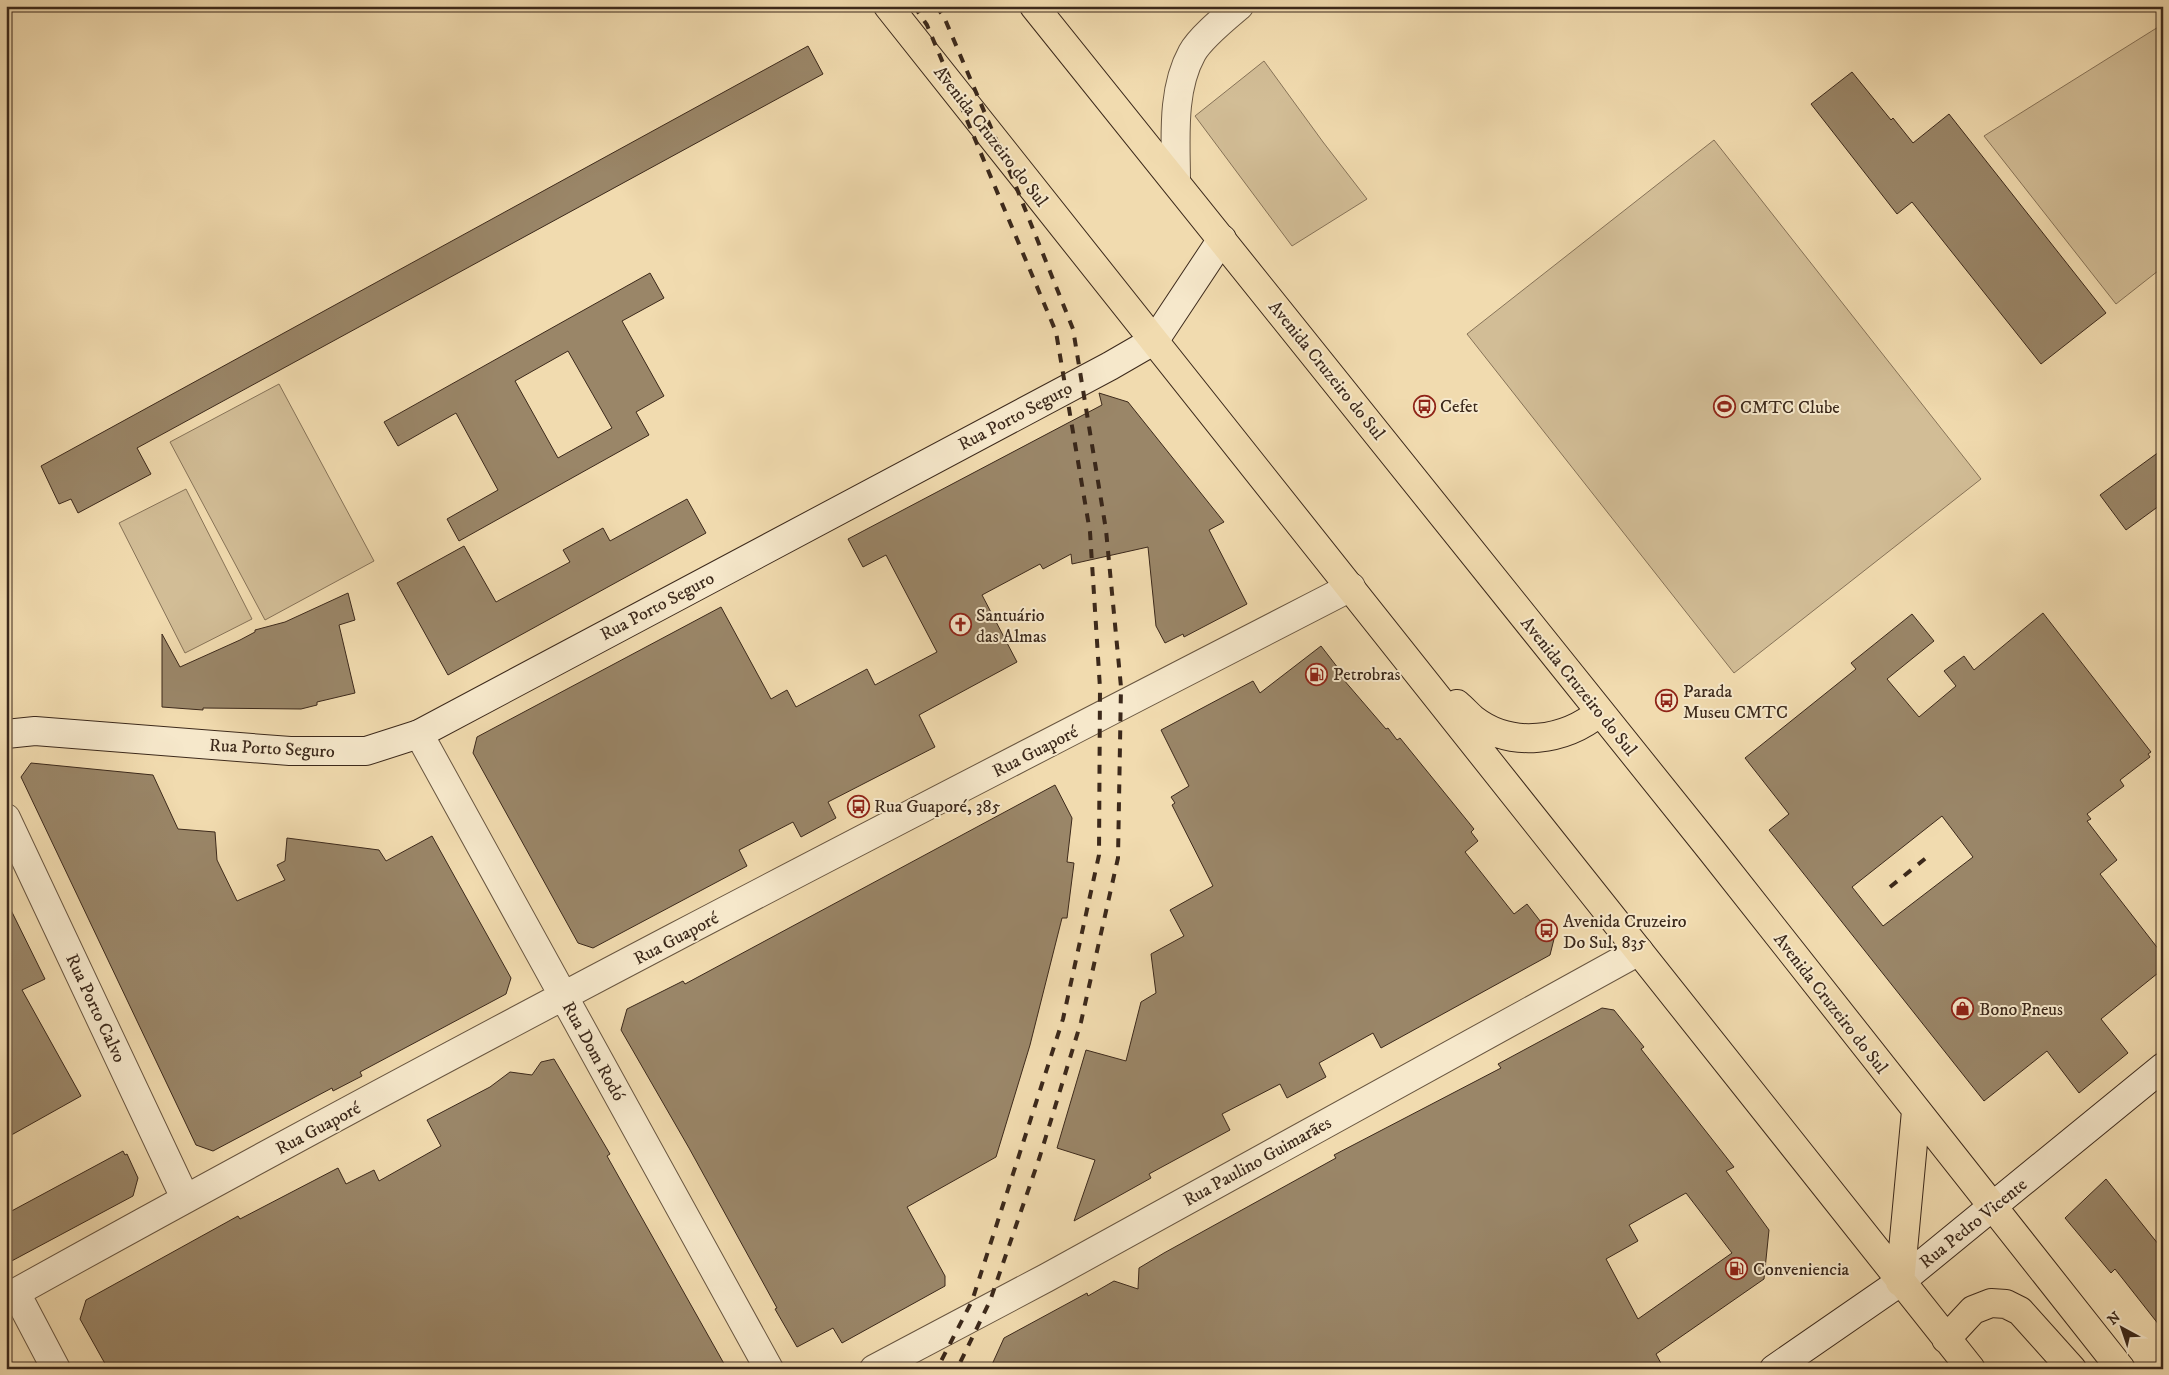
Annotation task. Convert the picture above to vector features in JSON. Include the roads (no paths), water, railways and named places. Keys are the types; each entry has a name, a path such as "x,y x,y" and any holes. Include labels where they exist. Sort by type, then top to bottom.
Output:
{"main road":[{"name":"Avenida Cruzeiro do Sul","path":"888,6 1970,1369"},
{"name":"Avenida Cruzeiro do Sul","path":"1034,6 1600,712 1916,1111 1994,1206 2121,1369"},
{"path":"1434,692 1457,704 1475,721 1497,732 1521,738 1558,736 1580,726 1600,712"},
{"path":"1900,1282 1916,1111"},
{"path":"1946,1339 1974,1310 1991,1303 2006,1304 2020,1311 2072,1369"}],"street":[{"path":"1176,182 1178,90 1192,52 1239,6"},
{"name":"Rua Porto Seguro","path":"6,734 35,731 290,751 332,752 366,750 419,734 1110,366 1155,340 1222,239"},
{"name":"Rua Guaporé","path":"11,1296 185,1198 564,996 1351,587"},
{"name":"Rua Dom Rodó","path":"419,734 769,1369"},
{"name":"Rua Porto Calvo","path":"6,818 185,1198"},
{"name":"Rua Paulino Guimarães","path":"874,1369 1046,1278 1639,951"},
{"name":"Rua Pedro Vicente","path":"1774,1369 1900,1282 2163,1067"},
{"path":"11,1296 56,1369"}],"railway":[{"path":"914,6 927,25 1056,332 1090,532 1100,688 1099,855 1063,1019 972,1301 937,1369"},
{"path":"936,6 944,17 1015,184 1073,329 1106,530 1121,687 1118,858 1081,1022 1040,1156 990,1301 957,1369"},
{"path":"1890,887 1931,854"}],"place":[{"name":"Cefet","path":"1424,406"},
{"name":"CMTC Clube","path":"1724,407"},
{"name":"Santuário das Almas","path":"960,625"},
{"name":"Petrobras","path":"1317,674"},
{"name":"Parada Museu CMTC","path":"1667,701"},
{"name":"Rua Guaporé, 385","path":"858,806"},
{"name":"Avenida Cruzeiro Do Sul, 835","path":"1547,931"},
{"name":"Bono Pneus","path":"1963,1009"},
{"name":"Conveniencia","path":"1737,1269"}]}
